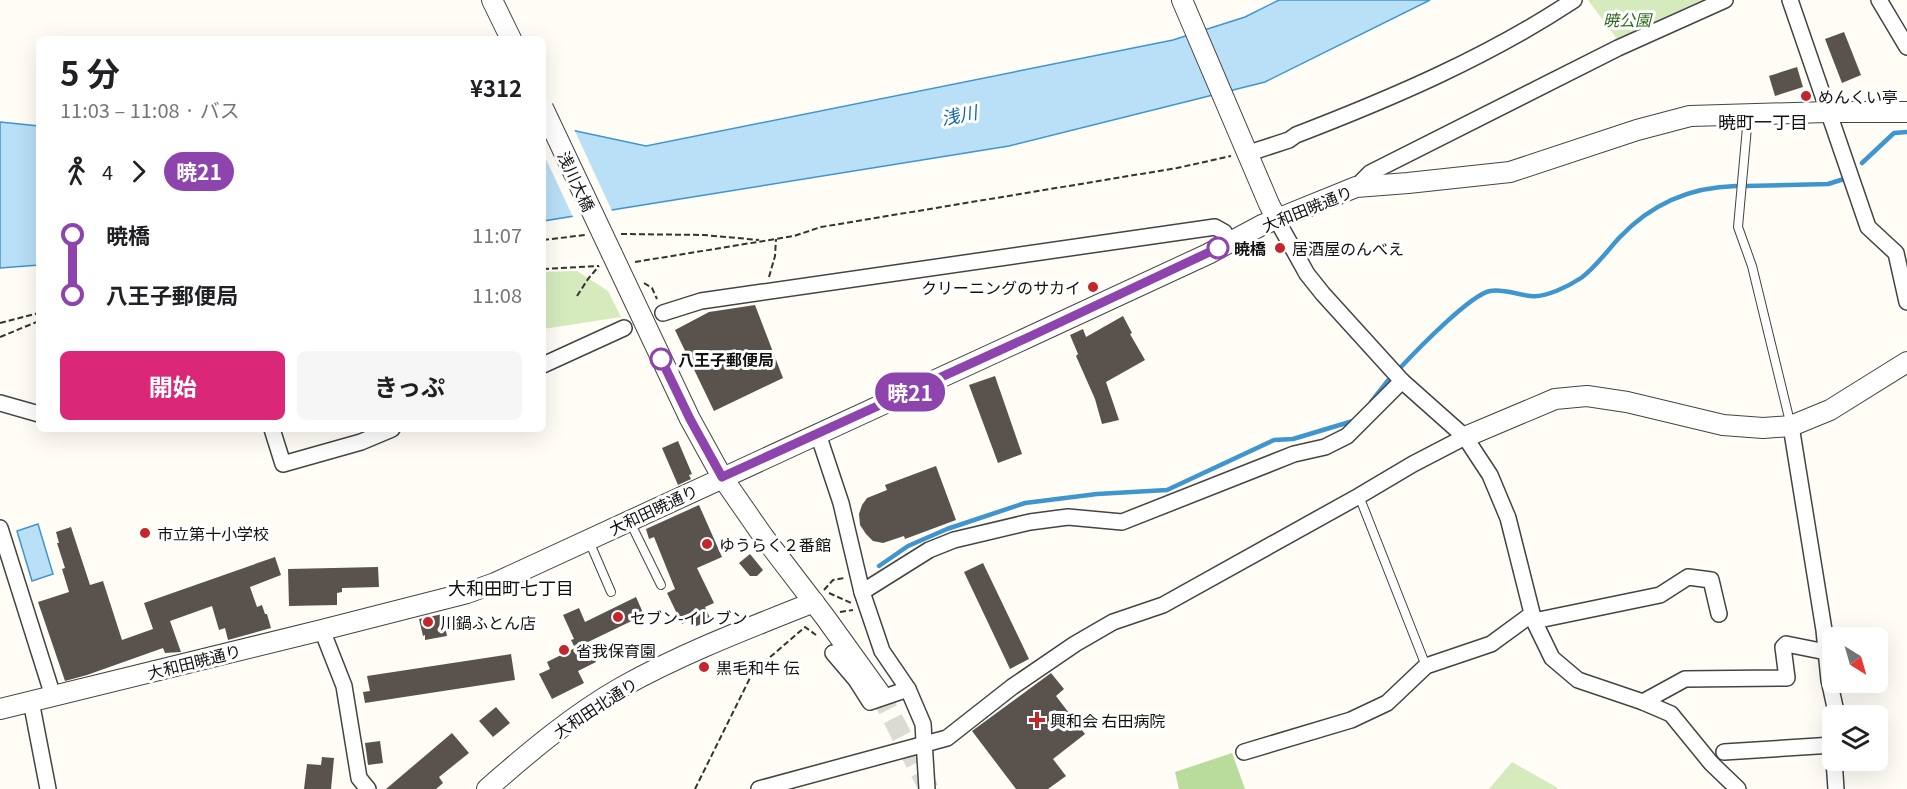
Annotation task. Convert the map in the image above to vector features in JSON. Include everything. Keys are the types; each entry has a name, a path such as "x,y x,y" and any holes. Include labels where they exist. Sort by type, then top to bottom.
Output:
{"street":[{"path":"492,0 510,36"},
{"path":"1182,0 1243,151 1307,274 1402,381 1465,437 1490,475 1508,518 1533,617 1552,658 1578,680 1671,714 1711,763 1738,789"},
{"path":"1243,151 1289,140 1432,78 1531,27 1574,0"},
{"path":"1356,187 1370,173 1618,48 1725,0"},
{"path":"1790,0 1868,227 1896,254 1907,302"},
{"path":"1879,0 1907,47"},
{"name":"大和田暁通り","path":"0,709 467,593 1208,254 1229,241 1356,187 1510,172 1637,130 1690,116 1827,111 1907,112"},
{"name":"浅川大橋","path":"546,115 605,260 722,477 763,536 819,596 879,692"},
{"path":"661,309 701,301 1215,227 1224,232 1229,241"},
{"path":"546,364 624,328"},
{"path":"759,789 947,738 1012,687 1104,627 1163,605 1413,464 1465,437 1555,399 1587,396 1627,402 1723,425 1763,428 1791,426 1830,410 1907,362"},
{"path":"862,592 929,550 954,540 1030,522 1068,517 1122,522 1294,454 1325,447 1347,436 1402,381"},
{"path":"0,403 36,413"},
{"path":"1791,426 1822,627"},
{"path":"273,432 283,464 361,442 385,432"},
{"path":"818,434 841,503 862,592 882,651 908,689 923,724 927,789"},
{"path":"0,528 52,696"},
{"path":"1244,752 1360,716 1387,703 1426,666 1491,644 1533,617 1660,595 1688,577 1711,580 1719,614"},
{"name":"大和田北通り","path":"487,789 567,723 619,688 699,648 819,596"},
{"path":"322,630 344,686 359,778 368,789"},
{"path":"1643,702 1685,678 1787,678 1783,647 1786,644 1822,651"},
{"path":"833,653 856,680 870,702 908,689"},
{"path":"31,701 48,789"},
{"path":"1724,752 1822,747"},
{"path":"1835,771 1836,789"}],"lane":[{"path":"1748,114 1738,227 1752,266 1791,426"},
{"path":"1359,496 1426,666"},
{"path":"629,520 661,585"},
{"path":"588,539 611,592"}],"path":[{"path":"634,262 794,236 821,227 1177,168 1243,151"},
{"path":"613,234 704,235 766,240"},
{"path":"546,240 592,235"},
{"path":"763,292 775,256 776,239"},
{"path":"546,268 605,260"},
{"path":"577,296 605,260"},
{"path":"644,283 652,288 661,309"},
{"path":"0,323 36,314"},
{"path":"0,337 36,322"},
{"path":"819,596 833,580 859,576"},
{"path":"838,612 858,609"},
{"path":"695,789 750,678 760,665 805,627"}],"green space":[{"name":"暁公園","path":"1588,0 1712,0 1621,44"},
{"path":"577,271 608,291 621,317 546,329 546,272"},
{"path":"1232,753 1245,789 1179,789 1175,772"},
{"path":"1512,762 1556,787 1558,789 1489,789"}],"water":[{"name":"浅川","path":"1279,0 1430,0 1265,82 1009,146 546,221 546,125 646,146 1173,40 1245,17"},
{"path":"0,122 36,126 36,265 0,268"},
{"path":"38,524 53,574 32,581 17,531"}],"pier":[{"path":"546,122 573,127 613,213 574,219 546,159"}],"building":[{"path":"1844,32 1861,75 1842,83 1825,39"},
{"path":"1797,67 1803,87 1775,96 1769,76"},
{"path":"755,305 783,378 714,411 675,330 709,312"},
{"path":"1123,316 1145,360 1106,382 1119,420 1102,424 1095,399 1076,356 1078,354 1070,335 1083,329 1086,337"},
{"path":"995,376 1022,454 998,463 969,385"},
{"path":"678,441 692,474 689,475 691,479 678,485 662,448"},
{"path":"936,466 956,520 905,539 904,536 883,543 873,541 860,525 859,514 867,498 887,490 885,485"},
{"path":"699,505 722,557 697,568 714,603 705,607 711,620 694,627 691,620 682,624 667,593 675,589 654,537 649,539 646,529"},
{"path":"71,527 90,585 103,581 122,640 153,629 144,603 275,557 281,575 250,587 257,607 262,605 271,628 228,640 225,628 219,630 212,606 170,621 181,652 165,653 163,648 65,681 38,602 69,592 62,569 65,568 56,532"},
{"path":"750,554 763,570 757,576 750,576 739,563"},
{"path":"983,563 1029,659 1010,669 964,572"},
{"path":"378,567 379,587 342,588 342,592 337,593 337,605 289,606 288,569"},
{"path":"636,597 644,615 586,643 596,662 578,671 584,683 552,699 539,674 550,669 547,662 575,648 571,640 574,639 563,615 579,608 585,622"},
{"path":"443,614 447,636 425,640 419,619"},
{"path":"511,654 515,680 365,703 363,692 370,691 367,676"},
{"path":"1051,673 1064,689 1056,696 1085,734 1053,759 1066,776 1048,789 1016,789 972,731"},
{"path":"496,707 510,723 493,737 479,721"},
{"path":"452,733 469,753 439,777 443,783 436,789 386,789"},
{"path":"380,741 383,763 368,765 365,743"},
{"path":"322,757 334,758 331,789 304,789 307,764 321,765"}],"waterway":[{"path":"1862,163 1894,133 1907,132"},
{"path":"1746,186 1828,184 1844,179"},
{"path":"1401,367 1444,324 1481,295 1500,290 1537,296 1557,291 1586,274 1631,226 1658,207 1687,194 1736,186"},
{"path":"1371,402 1390,378"},
{"path":"879,566 908,546 947,529 1025,503 1097,494 1167,490 1274,440 1293,439 1353,421"}],"tunnel":[{"path":"879,692 929,789"}],"bus line":[{"name":"暁21","path":"661,359 722,477 1218,248"}],"place":[{"name":"めんくい亭","path":"1806,96"},
{"name":"暁橋","path":"1218,248"},
{"name":"居酒屋のんべえ","path":"1280,248"},
{"name":"クリーニングのサカイ","path":"1093,287"},
{"name":"八王子郵便局","path":"661,359"},
{"name":"市立第十小学校","path":"145,533"},
{"name":"ゆうらく２番館","path":"707,544"},
{"name":"セブン-イレブン","path":"618,617"},
{"name":"川鍋ふとん店","path":"428,622"},
{"name":"省我保育園","path":"564,650"},
{"name":"黒毛和牛 伝","path":"704,667"},
{"name":"興和会 右田病院","path":"1037,720"}],"district":[{"name":"暁町一丁目","path":"1763,121"},
{"name":"大和田町七丁目","path":"511,587"}]}
